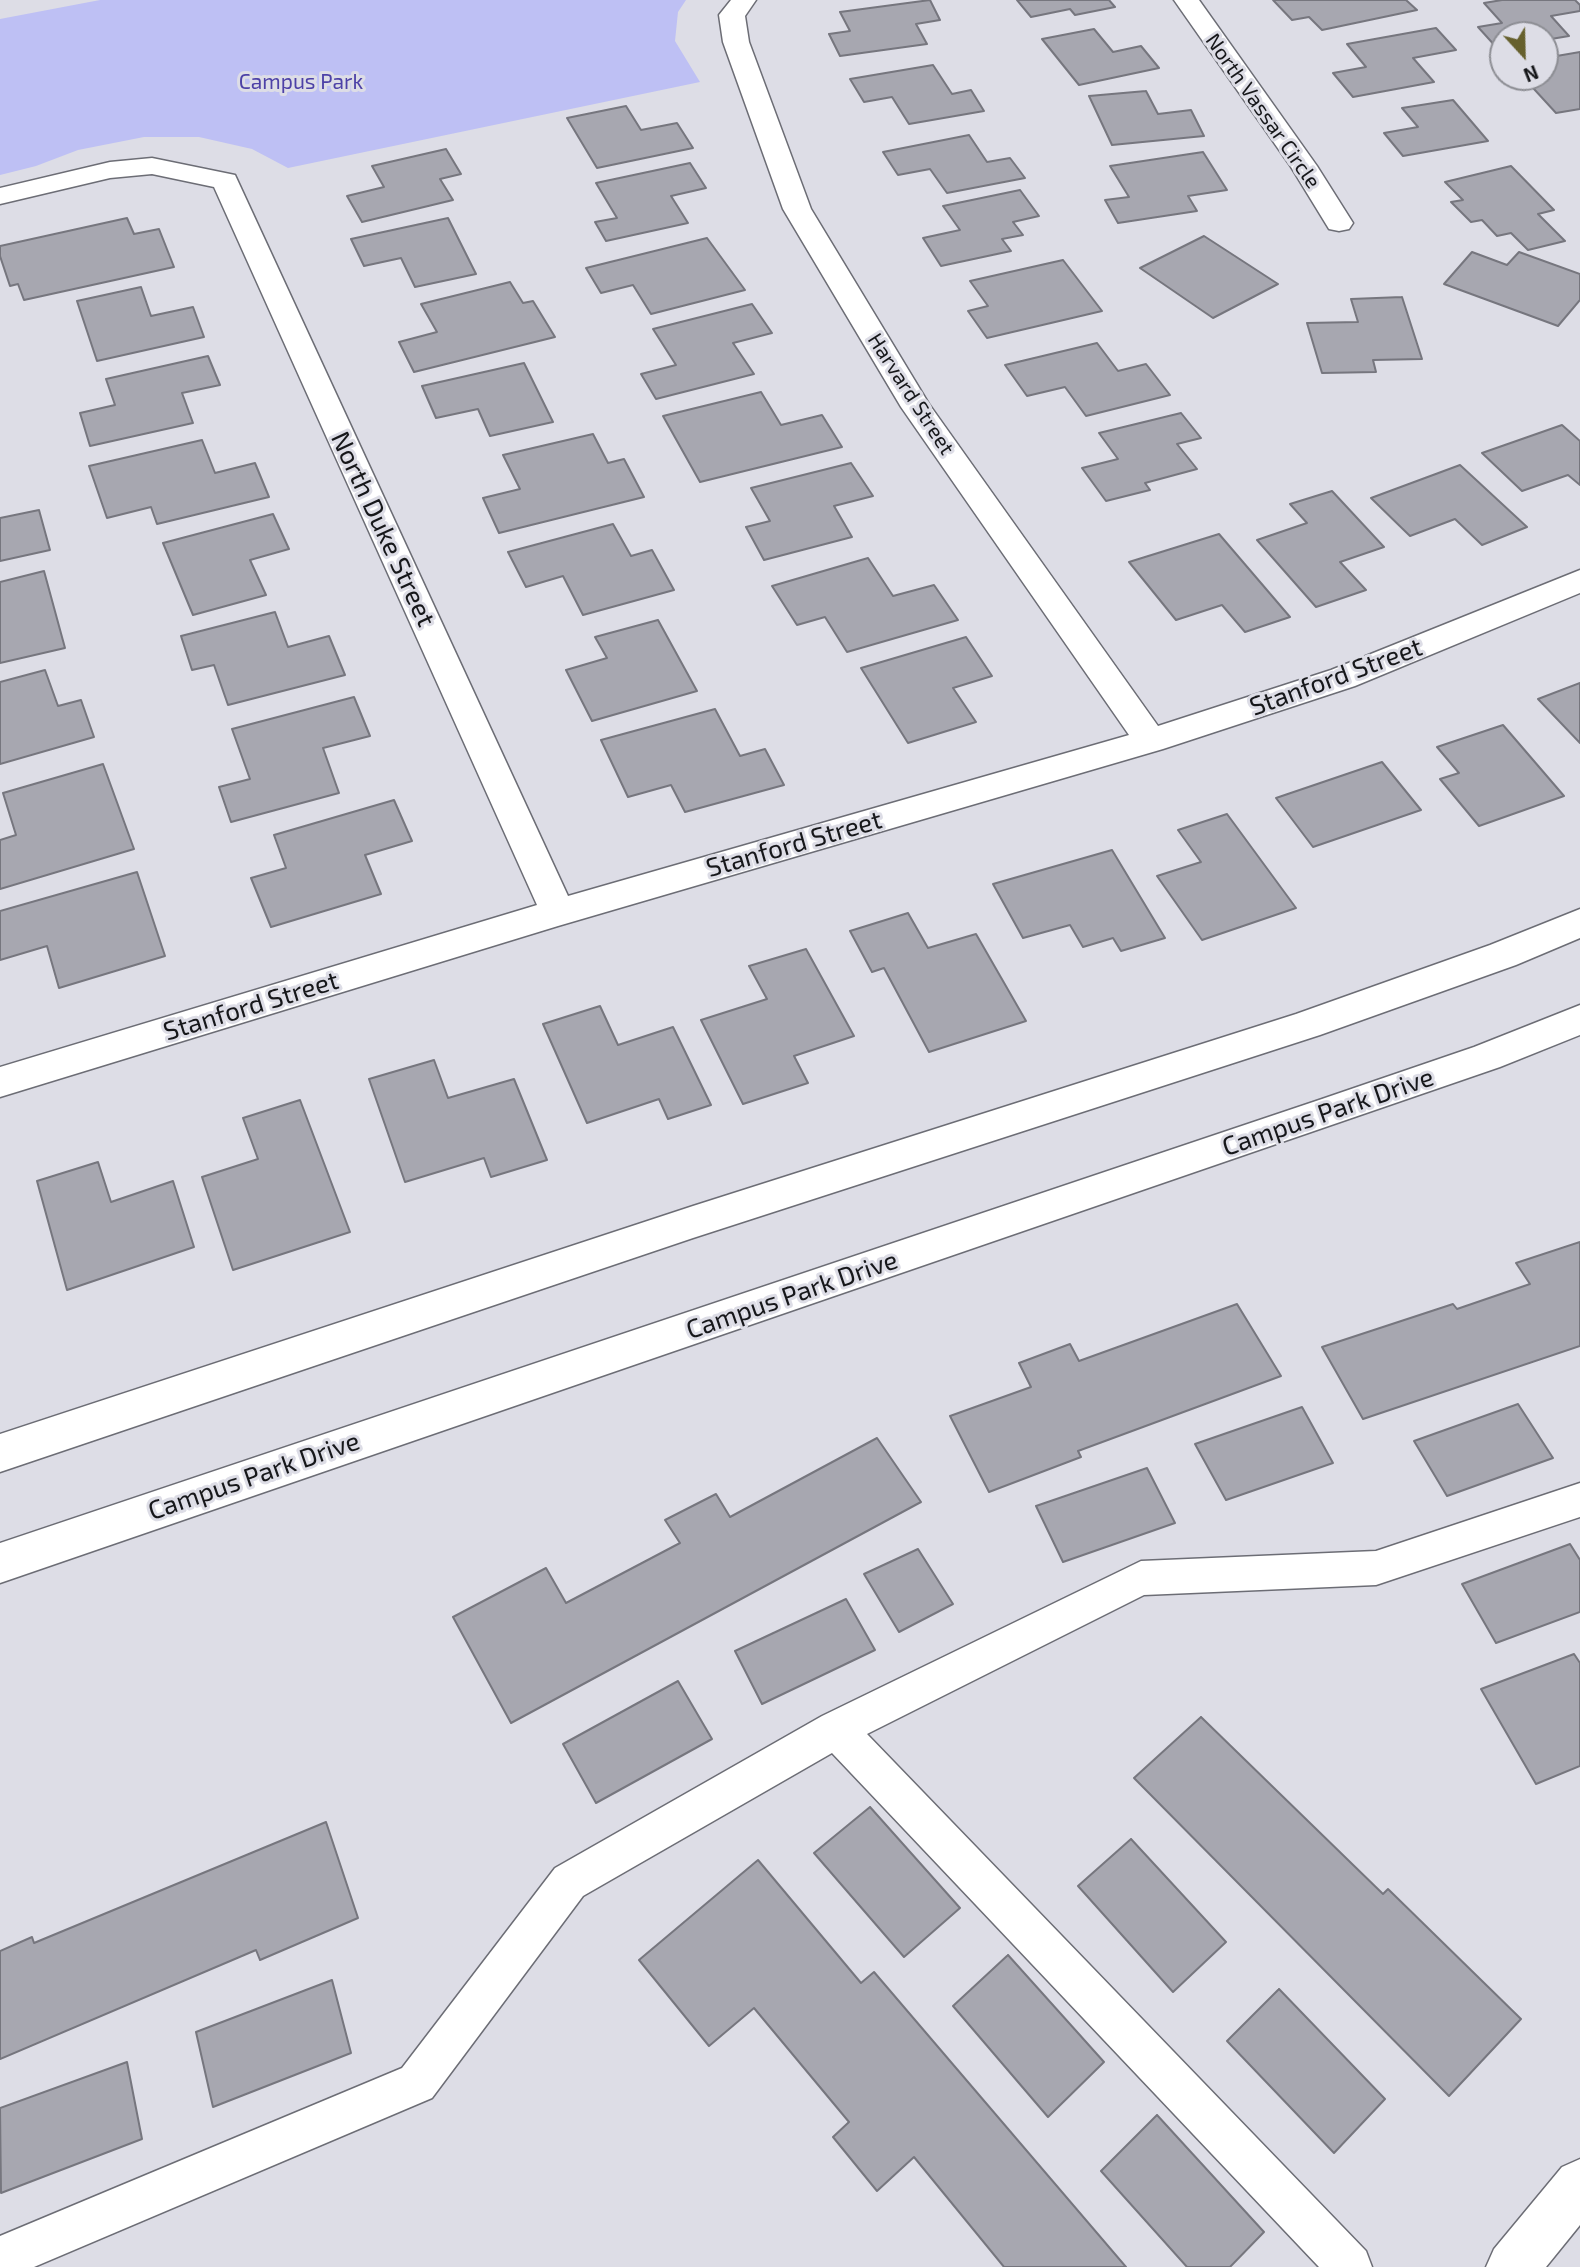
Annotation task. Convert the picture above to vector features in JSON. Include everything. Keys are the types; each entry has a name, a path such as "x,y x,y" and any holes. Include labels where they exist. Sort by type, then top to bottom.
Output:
{"street":[{"name":"North Vassar Circle","path":"1186,0 1304,166 1339,223"},
{"name":"Harvard Street","path":"738,8 736,42 797,209 916,407 1151,741"},
{"name":"North Duke Street","path":"0,195 110,170 152,166 225,181 558,912"},
{"name":"Stanford Street","path":"0,1082 558,912 1151,741 1343,678 1580,581"},
{"path":"0,1453 693,1222 1307,1025 1503,955 1580,923"},
{"name":"Campus Park Drive","path":"0,1563 1336,1110 1487,1057 1580,1019"},
{"path":"1512,2267 1580,2185"}],"lane":[{"path":"0,2259 417,2083 569,1882 836,1729 1141,1578 1376,1568 1580,1500"},
{"path":"836,1729 1350,2267"}],"green space":[{"name":"Campus Park","path":"100,0 686,0 678,12 675,41 700,82 288,168 252,149 199,137 144,137 78,150 36,166 0,175 0,19"}],"building":[{"path":"930,0 940,20 916,24 927,44 840,56 829,34 850,31 840,12"},
{"path":"1017,0 1109,0 1115,7 1075,15 1070,9 1031,17"},
{"path":"1273,0 1406,0 1417,10 1322,30 1309,17 1292,20"},
{"path":"1502,0 1575,0 1580,5 1580,11 1551,16 1556,21 1500,21 1484,3"},
{"path":"1489,25 1489,39 1478,27"},
{"path":"1559,25 1569,36 1559,38"},
{"path":"1436,28 1456,50 1413,58 1434,82 1353,97 1333,73 1366,67 1347,44"},
{"path":"1094,29 1113,52 1141,46 1159,68 1079,85 1042,39"},
{"path":"1580,52 1580,109 1556,113 1536,91 1559,91 1559,56"},
{"path":"933,65 952,94 971,90 984,111 909,124 892,97 864,102 850,79"},
{"path":"1146,91 1158,114 1191,110 1204,136 1112,145 1089,96"},
{"path":"1453,100 1488,141 1403,156 1384,133 1418,127 1402,108"},
{"path":"626,106 641,130 677,123 693,148 597,168 567,118"},
{"path":"969,135 987,162 1010,158 1025,178 947,193 930,169 898,175 883,152"},
{"path":"446,149 461,174 440,179 453,200 362,222 347,196 384,187 372,166"},
{"path":"1203,152 1227,190 1188,196 1197,211 1118,223 1105,200 1129,197 1110,166"},
{"path":"690,163 706,188 671,196 688,223 606,241 595,222 617,218 596,183"},
{"path":"1511,166 1554,210 1538,214 1565,241 1528,250 1511,233 1497,236 1482,220 1471,222 1451,202 1463,200 1445,182"},
{"path":"1020,190 1039,216 1013,222 1023,235 1002,239 1011,251 941,266 923,238 960,230 943,206"},
{"path":"127,218 134,234 159,229 174,267 24,300 18,284 10,286 0,256 0,246"},
{"path":"448,218 476,274 415,287 401,258 364,266 351,239"},
{"path":"1204,236 1278,284 1213,318 1140,268"},
{"path":"707,238 745,290 651,314 633,285 601,293 586,268"},
{"path":"1472,252 1507,265 1519,252 1580,274 1580,300 1558,326 1444,284"},
{"path":"1063,260 1102,311 987,338 968,311 988,306 970,281"},
{"path":"510,282 523,303 533,301 555,337 414,372 399,342 437,332 421,304"},
{"path":"141,287 151,316 193,307 204,337 97,361 77,301"},
{"path":"1402,297 1422,359 1373,360 1376,372 1322,373 1307,323 1358,322 1351,299"},
{"path":"752,304 772,333 733,343 754,374 656,399 641,374 676,365 653,329"},
{"path":"1097,343 1118,371 1146,364 1170,395 1086,416 1065,387 1027,396 1005,365"},
{"path":"208,356 220,385 182,393 193,423 90,446 80,413 115,405 106,379"},
{"path":"524,363 553,422 490,436 478,409 436,418 422,386"},
{"path":"761,392 781,425 822,415 842,447 700,482 663,416"},
{"path":"1181,413 1201,438 1177,444 1197,469 1145,483 1150,490 1106,501 1082,468 1118,459 1099,433"},
{"path":"1562,425 1580,441 1580,485 1568,475 1522,491 1482,453"},
{"path":"593,434 608,463 624,459 644,497 499,533 483,498 520,489 503,455"},
{"path":"202,440 215,473 255,463 269,497 157,524 151,507 107,518 89,466"},
{"path":"851,463 873,496 834,506 852,537 764,560 746,527 770,521 751,488"},
{"path":"1460,465 1527,527 1482,545 1455,519 1410,536 1371,498"},
{"path":"1332,491 1384,547 1340,562 1366,590 1316,607 1257,540 1307,523 1290,504"},
{"path":"39,510 50,550 0,561 0,518"},
{"path":"273,514 289,549 250,560 266,595 193,615 163,543"},
{"path":"613,524 631,556 652,550 674,590 583,615 563,576 526,587 508,552"},
{"path":"1219,534 1290,617 1245,632 1222,605 1176,620 1129,562"},
{"path":"868,558 893,596 934,585 958,620 847,652 825,617 797,625 772,586"},
{"path":"44,571 65,648 0,663 0,582"},
{"path":"275,612 288,647 329,636 345,675 228,705 214,665 192,670 181,636"},
{"path":"658,620 697,691 592,721 566,670 607,658 595,637"},
{"path":"966,637 992,676 953,688 976,722 908,743 861,668"},
{"path":"45,670 58,706 81,700 94,737 0,764 0,682"},
{"path":"1580,683 1580,743 1538,699"},
{"path":"354,697 370,736 323,748 339,793 231,822 219,787 250,779 232,729"},
{"path":"715,709 740,756 765,749 784,785 685,812 671,785 628,797 601,740"},
{"path":"1503,725 1564,796 1479,826 1440,779 1459,773 1437,747"},
{"path":"1382,762 1421,810 1313,847 1276,798"},
{"path":"103,764 134,849 0,889 0,840 16,835 3,793"},
{"path":"394,800 412,841 365,855 381,894 271,927 251,878 286,868 274,835"},
{"path":"1227,814 1296,908 1202,940 1157,876 1201,862 1178,830"},
{"path":"1112,850 1165,938 1121,951 1113,938 1083,947 1070,925 1023,938 993,884"},
{"path":"137,872 165,956 59,988 47,946 0,960 0,911"},
{"path":"908,913 928,948 976,934 1026,1021 929,1052 884,968 872,972 850,931"},
{"path":"806,949 854,1036 794,1056 808,1083 743,1104 701,1020 767,999 749,966"},
{"path":"600,1006 618,1045 673,1027 711,1105 668,1119 659,1099 587,1123 543,1024"},
{"path":"434,1060 448,1098 514,1079 547,1160 491,1177 484,1158 405,1182 369,1079"},
{"path":"300,1100 350,1232 233,1270 202,1177 258,1159 243,1118"},
{"path":"98,1162 111,1202 173,1181 194,1247 67,1290 37,1181"},
{"path":"1580,1242 1580,1346 1363,1419 1322,1347 1453,1304 1457,1309 1530,1284 1516,1263"},
{"path":"1237,1304 1281,1376 1078,1451 1081,1457 989,1492 950,1416 1031,1387 1019,1363 1070,1344 1079,1361"},
{"path":"1518,1404 1553,1458 1447,1496 1414,1441"},
{"path":"1302,1407 1333,1463 1226,1500 1195,1444"},
{"path":"877,1438 921,1502 511,1723 453,1617 546,1568 566,1603 680,1543 665,1520 716,1494 730,1517"},
{"path":"1147,1468 1175,1523 1063,1562 1036,1506"},
{"path":"1570,1544 1580,1560 1580,1612 1496,1643 1462,1584"},
{"path":"918,1549 953,1604 899,1632 864,1574"},
{"path":"846,1599 875,1650 762,1704 735,1651"},
{"path":"1574,1654 1580,1663 1580,1766 1536,1784 1481,1689"},
{"path":"678,1681 712,1739 596,1803 563,1744"},
{"path":"1201,1717 1383,1894 1388,1889 1521,2019 1449,2096 1134,1778"},
{"path":"870,1807 960,1908 904,1957 814,1853"},
{"path":"326,1822 358,1918 260,1960 256,1950 0,2059 0,1951 32,1937 34,1943"},
{"path":"1131,1839 1226,1942 1173,1992 1078,1886"},
{"path":"758,1860 861,1983 874,1972 1126,2267 1004,2267 914,2157 877,2191 833,2137 849,2122 754,2008 709,2046 639,1960"},
{"path":"1008,1955 1104,2062 1048,2117 953,2006"},
{"path":"332,1980 351,2053 213,2107 196,2032"},
{"path":"1279,1989 1385,2099 1334,2153 1227,2041"},
{"path":"127,2062 142,2139 1,2193 0,2108"},
{"path":"1157,2115 1264,2232 1230,2267 1187,2267 1101,2171"}]}
